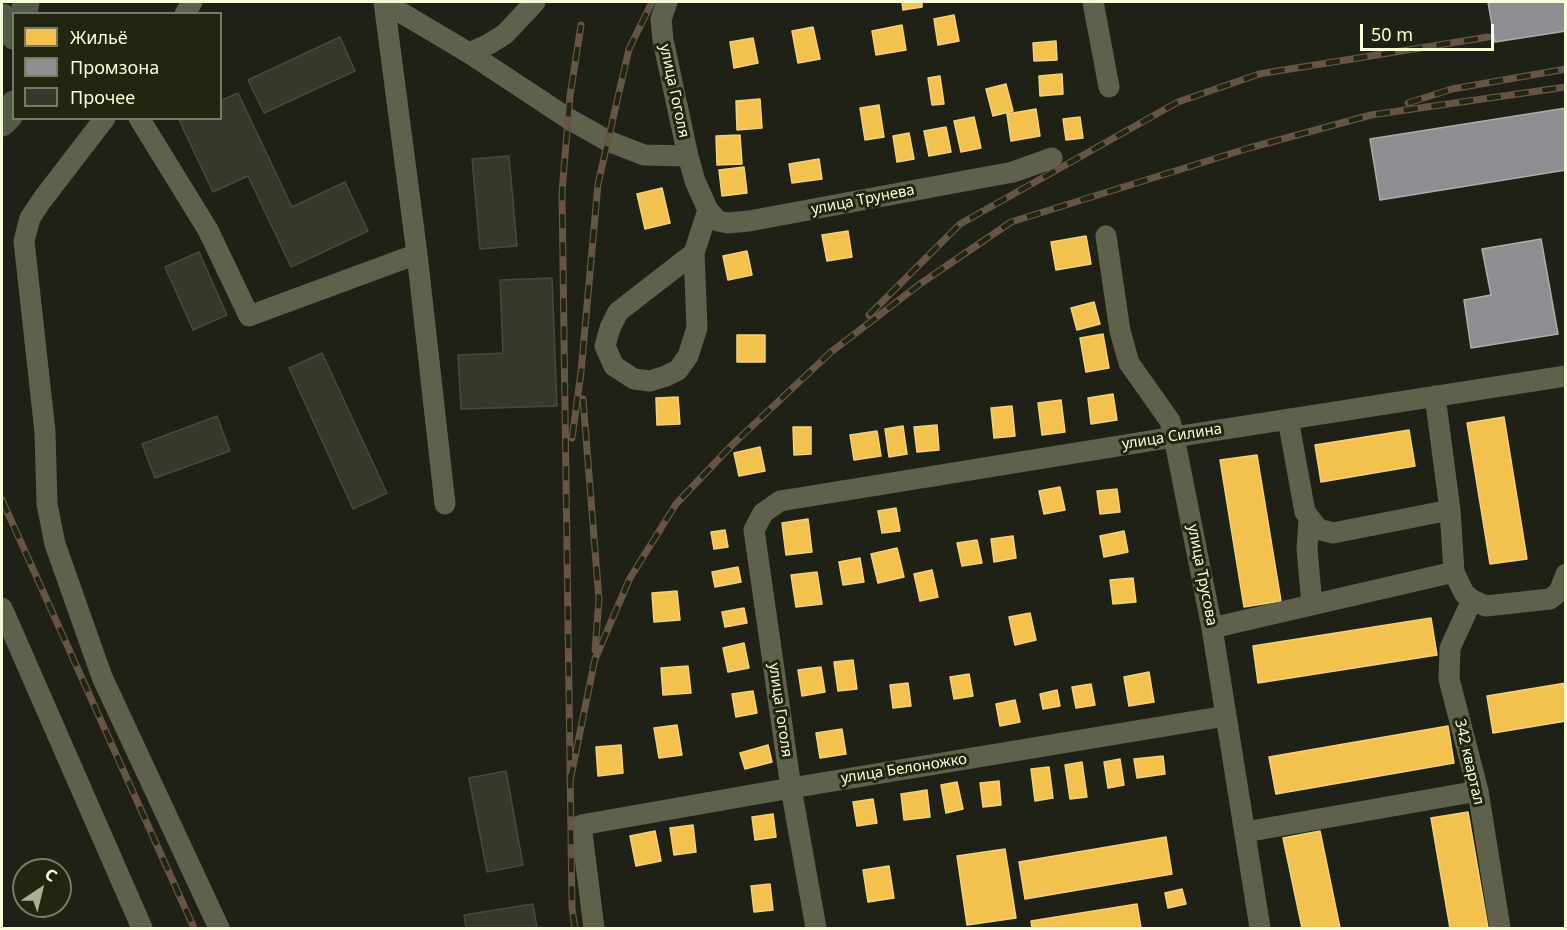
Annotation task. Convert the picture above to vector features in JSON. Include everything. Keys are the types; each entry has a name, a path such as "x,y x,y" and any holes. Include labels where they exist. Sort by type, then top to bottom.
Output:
{"main road":[{"path":"2,17 12,33"},
{"path":"2,123 12,109"}],"street":[{"path":"385,2 469,53 569,119 608,141 644,155 688,156"},
{"path":"385,2 417,254 445,504"},
{"path":"469,53 504,34 535,2"},
{"name":"улица Гоголя","path":"667,2 661,19 663,40 694,181 708,210"},
{"path":"1093,2 1109,87"},
{"path":"103,120 30,218 24,242 45,432 47,504 55,544 102,677 219,928"},
{"path":"140,120 207,230 249,316 417,254"},
{"name":"улица Трунева","path":"708,210 718,221 728,223 750,221 1013,172 1052,158"},
{"path":"694,253 618,312 610,328 605,346 614,366 634,378 650,381 666,376 678,370 688,356 697,328 694,253 708,210"},
{"name":"улица Трусова","path":"1106,236 1120,331 1129,363 1170,421 1174,437 1212,628 1260,928"},
{"name":"улица Силина","path":"780,501 1566,376"},
{"path":"1435,396 1450,510 1454,573 1464,593 1472,600 1486,606 1550,599 1559,592 1566,574"},
{"path":"1288,419 1302,502 1309,520 1318,529 1333,534 1450,510"},
{"name":"улица Гоголя","path":"780,501 763,513 754,530 791,788 816,928"},
{"path":"1309,520 1306,549 1312,605"},
{"path":"1212,628 1454,573"},
{"name":"342 квартал","path":"1472,600 1450,648 1449,678 1478,791 1500,928"},
{"path":"2,608 142,928"},
{"name":"улица Белоножко","path":"594,928 581,825 1226,716"},
{"path":"1245,832 1478,791"}],"building: Жильё":[{"path":"902,2 922,2 922,7 903,10"},
{"path":"954,15 959,41 938,45 934,19"},
{"path":"902,25 906,50 876,55 872,31"},
{"path":"813,27 820,59 798,63 792,31"},
{"path":"753,38 758,63 734,68 730,42"},
{"path":"1056,41 1057,60 1034,61 1033,43"},
{"path":"1062,74 1063,94 1040,96 1039,76"},
{"path":"940,76 944,104 932,105 928,78"},
{"path":"1006,84 1013,111 993,116 986,89"},
{"path":"760,99 762,128 737,130 736,101"},
{"path":"879,105 884,137 865,140 860,108"},
{"path":"1036,109 1040,136 1011,141 1007,114"},
{"path":"974,117 981,148 961,152 954,121"},
{"path":"1080,117 1083,138 1066,140 1063,119"},
{"path":"946,127 951,152 929,156 924,131"},
{"path":"909,133 914,159 897,162 893,136"},
{"path":"740,135 742,164 717,165 716,136"},
{"path":"819,159 822,179 792,183 789,164"},
{"path":"744,167 747,193 722,196 719,170"},
{"path":"662,188 670,223 645,229 637,194"},
{"path":"848,231 852,257 827,261 822,235"},
{"path":"1086,236 1091,264 1056,270 1051,242"},
{"path":"747,251 752,275 728,280 723,256"},
{"path":"1094,302 1100,324 1077,330 1071,308"},
{"path":"1103,334 1109,368 1086,372 1080,338"},
{"path":"737,335 765,335 765,362 737,362"},
{"path":"1113,394 1117,420 1091,424 1088,398"},
{"path":"678,397 680,424 657,425 656,398"},
{"path":"1061,400 1065,432 1042,435 1038,403"},
{"path":"1012,406 1015,436 994,438 991,408"},
{"path":"1504,417 1527,559 1490,564 1467,423"},
{"path":"937,425 939,450 917,452 914,427"},
{"path":"903,426 907,454 889,457 885,429"},
{"path":"793,427 811,427 811,454 794,455"},
{"path":"1409,430 1415,466 1321,482 1315,445"},
{"path":"877,431 881,456 854,460 850,435"},
{"path":"760,447 765,471 739,476 734,453"},
{"path":"1257,455 1281,601 1244,607 1220,460"},
{"path":"1060,487 1065,510 1044,514 1039,491"},
{"path":"1117,489 1120,512 1100,514 1097,491"},
{"path":"896,508 900,531 882,533 878,511"},
{"path":"808,519 812,552 786,555 782,523"},
{"path":"725,530 728,547 714,549 711,532"},
{"path":"1124,531 1128,552 1104,557 1100,536"},
{"path":"1013,536 1016,558 994,562 991,539"},
{"path":"977,540 982,563 962,566 957,543"},
{"path":"897,548 904,577 878,583 871,554"},
{"path":"860,558 864,582 843,585 839,562"},
{"path":"738,567 741,582 715,587 712,572"},
{"path":"932,570 938,597 920,601 914,574"},
{"path":"817,572 822,604 796,607 791,575"},
{"path":"1133,578 1136,602 1113,604 1110,580"},
{"path":"677,591 680,620 654,622 652,593"},
{"path":"744,608 747,623 725,627 722,612"},
{"path":"1030,613 1036,640 1015,645 1009,617"},
{"path":"1431,618 1437,655 1258,683 1253,646"},
{"path":"744,643 749,668 728,672 723,648"},
{"path":"853,660 857,689 838,691 834,662"},
{"path":"688,666 691,693 663,695 661,668"},
{"path":"821,667 825,692 802,696 798,670"},
{"path":"1149,672 1154,702 1129,706 1124,677"},
{"path":"969,674 973,696 954,699 950,677"},
{"path":"908,683 911,706 893,708 890,685"},
{"path":"1566,683 1566,721 1493,733 1487,696"},
{"path":"1091,684 1095,705 1076,708 1072,687"},
{"path":"1057,690 1060,706 1043,709 1040,694"},
{"path":"753,691 757,713 736,717 732,694"},
{"path":"1015,700 1020,722 1000,726 996,704"},
{"path":"677,725 682,755 659,758 654,728"},
{"path":"1448,726 1454,763 1276,794 1269,757"},
{"path":"842,729 846,754 820,758 816,733"},
{"path":"621,745 623,773 598,776 596,747"},
{"path":"768,745 772,762 745,769 740,753"},
{"path":"1163,756 1165,774 1137,778 1134,759"},
{"path":"1120,759 1124,785 1108,788 1104,762"},
{"path":"1082,762 1087,797 1070,799 1065,765"},
{"path":"1049,767 1053,798 1035,801 1031,769"},
{"path":"999,781 1001,805 983,807 980,783"},
{"path":"957,782 963,809 946,813 941,785"},
{"path":"927,790 930,817 904,820 901,794"},
{"path":"873,799 877,823 857,826 853,802"},
{"path":"1468,812 1488,928 1450,928 1431,818"},
{"path":"773,814 776,837 755,840 752,817"},
{"path":"693,825 696,852 674,855 670,828"},
{"path":"655,831 661,861 636,866 630,836"},
{"path":"1320,831 1340,928 1302,928 1283,838"},
{"path":"1166,837 1172,874 1025,899 1019,862"},
{"path":"1005,849 1016,918 967,925 957,856"},
{"path":"889,866 894,898 868,902 863,870"},
{"path":"770,884 773,910 754,912 751,886"},
{"path":"1182,889 1186,904 1168,908 1165,893"},
{"path":"1137,904 1141,928 1032,928 1031,921"}],"building: Промзона":[{"path":"1488,2 1566,2 1566,31 1495,42"},
{"path":"1566,108 1566,170 1380,200 1370,139"},
{"path":"1541,239 1558,334 1471,348 1464,300 1491,295 1482,249"}],"building: Прочее":[{"path":"340,37 355,71 264,113 248,80"},
{"path":"238,93 292,207 345,182 368,231 291,267 248,176 213,192 179,120 222,120 222,100"},
{"path":"509,156 517,246 480,249 472,159"},
{"path":"199,252 227,315 193,330 165,267"},
{"path":"552,278 557,406 461,409 458,355 503,353 500,280"},
{"path":"322,353 387,493 353,509 289,368"},
{"path":"217,416 230,451 155,478 142,444"},
{"path":"506,771 523,865 487,872 469,778"},
{"path":"533,904 537,928 466,928 464,915"}],"railway":[{"path":"572,438 581,372 598,184 629,49 652,2"},
{"path":"575,928 572,908 562,192 570,96 581,25"},
{"path":"869,315 960,224 1178,102 1259,74 1488,37"},
{"path":"1408,103 1452,89 1566,69"},
{"path":"570,781 595,659 630,578 676,504 733,444 831,352 920,284 1011,222 1249,148 1371,115 1566,87"},
{"path":"583,399 599,600 595,650"},
{"path":"2,500 194,928"}]}
